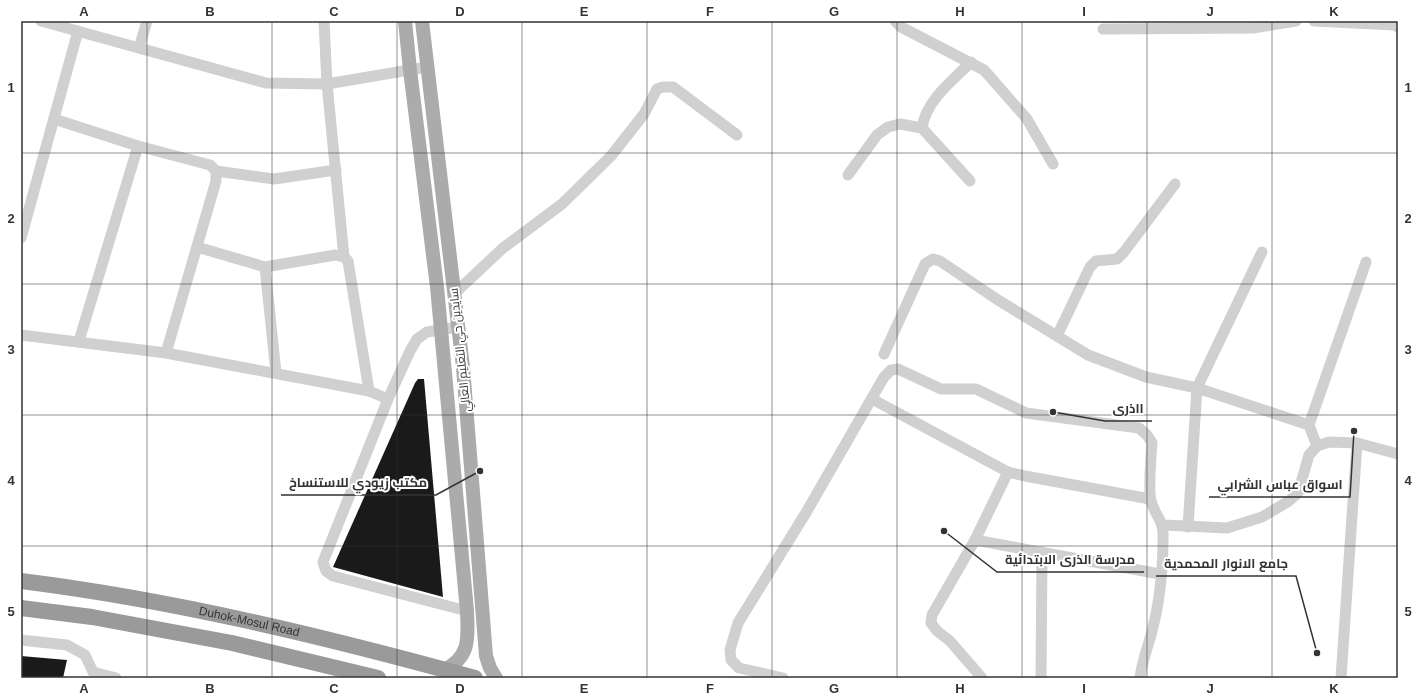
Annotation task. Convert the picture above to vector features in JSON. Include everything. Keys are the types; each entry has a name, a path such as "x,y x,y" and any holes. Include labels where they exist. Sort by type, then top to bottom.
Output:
{"highway":[{"name":"Duhok-Mosul Road","path":"21,581 97,591 274,626 474,678"},
{"path":"92,617 97,591"},
{"name":"Duhok-Mosul Road","path":"21,608 92,617 232,643 378,678"}],"main road":[{"name":"سايدين حي التعليم العالي","path":"405,21 441,329 467,611 468,636 465,649 458,661 444,670"},
{"name":"سايدين حي التعليم العالي","path":"422,21 458,327 470,449 486,656 490,668 496,678"}],"street":[{"path":"41,21 53,22 78,31 266,83 327,84 427,68"},
{"path":"139,48 147,21"},
{"path":"324,21 327,84 344,257"},
{"path":"895,21 901,27 937,47 971,62 984,70 1022,114 1053,164"},
{"path":"1102,29 1253,28 1296,21"},
{"path":"1314,21 1394,24 1398,27"},
{"path":"21,238 78,31"},
{"path":"922,128 927,110 934,99 971,62"},
{"path":"454,294 503,248 562,204 611,156 644,114 657,89 663,87 673,87 737,135"},
{"path":"54,119 138,146 210,165 216,171 274,179 336,170"},
{"path":"848,174 877,135 888,127 900,124 922,128 970,181"},
{"path":"79,341 138,146"},
{"path":"166,354 216,180 216,171"},
{"path":"1057,336 1090,267 1096,261 1117,259 1124,252 1175,184"},
{"path":"197,247 265,267 335,255 344,257 348,261 369,391"},
{"path":"1188,527 1197,388 1262,252"},
{"path":"884,354 925,264 933,259 940,261 1057,336 1088,354 1146,377 1197,388 1309,426"},
{"path":"1317,446 1309,426 1366,262"},
{"path":"265,267 276,373"},
{"path":"458,327 427,332 417,339 410,351 388,399 322,562 326,571 333,576 467,611"},
{"path":"21,335 79,341 276,373 369,391 388,399"},
{"path":"784,678 739,668 731,660 730,650 738,623 807,511 884,377 891,370 898,369 941,389 976,389 1026,412 1139,428 1147,435 1152,443 1150,499 1163,525 1159,600 1152,632 1143,660 1140,678"},
{"path":"872,399 1008,472 1150,499"},
{"path":"1163,525 1227,528 1262,517 1289,501 1298,493 1309,455 1317,446 1329,442 1357,443 1398,454"},
{"path":"1341,678 1357,443"},
{"path":"982,678 950,641 937,631 931,624 932,614 976,540 1008,472"},
{"path":"976,540 1160,574"},
{"path":"1041,678 1042,552"},
{"path":"21,640 67,645 85,655 93,672 116,678"}],"building":[{"path":"418,379 424,379 443,597 333,567"},
{"path":"21,656 67,660 63,678 21,678"}],"place":[{"name":"ااذرى","path":"1053,412"},
{"name":"اسواق عباس الشرابي","path":"1354,431"},
{"name":"مكتب زيودي للاستنساخ","path":"480,471"},
{"name":"مدرسة الذرى الابتدائية","path":"944,531"},
{"name":"جامع الانوار المحمدية","path":"1317,653"}]}
